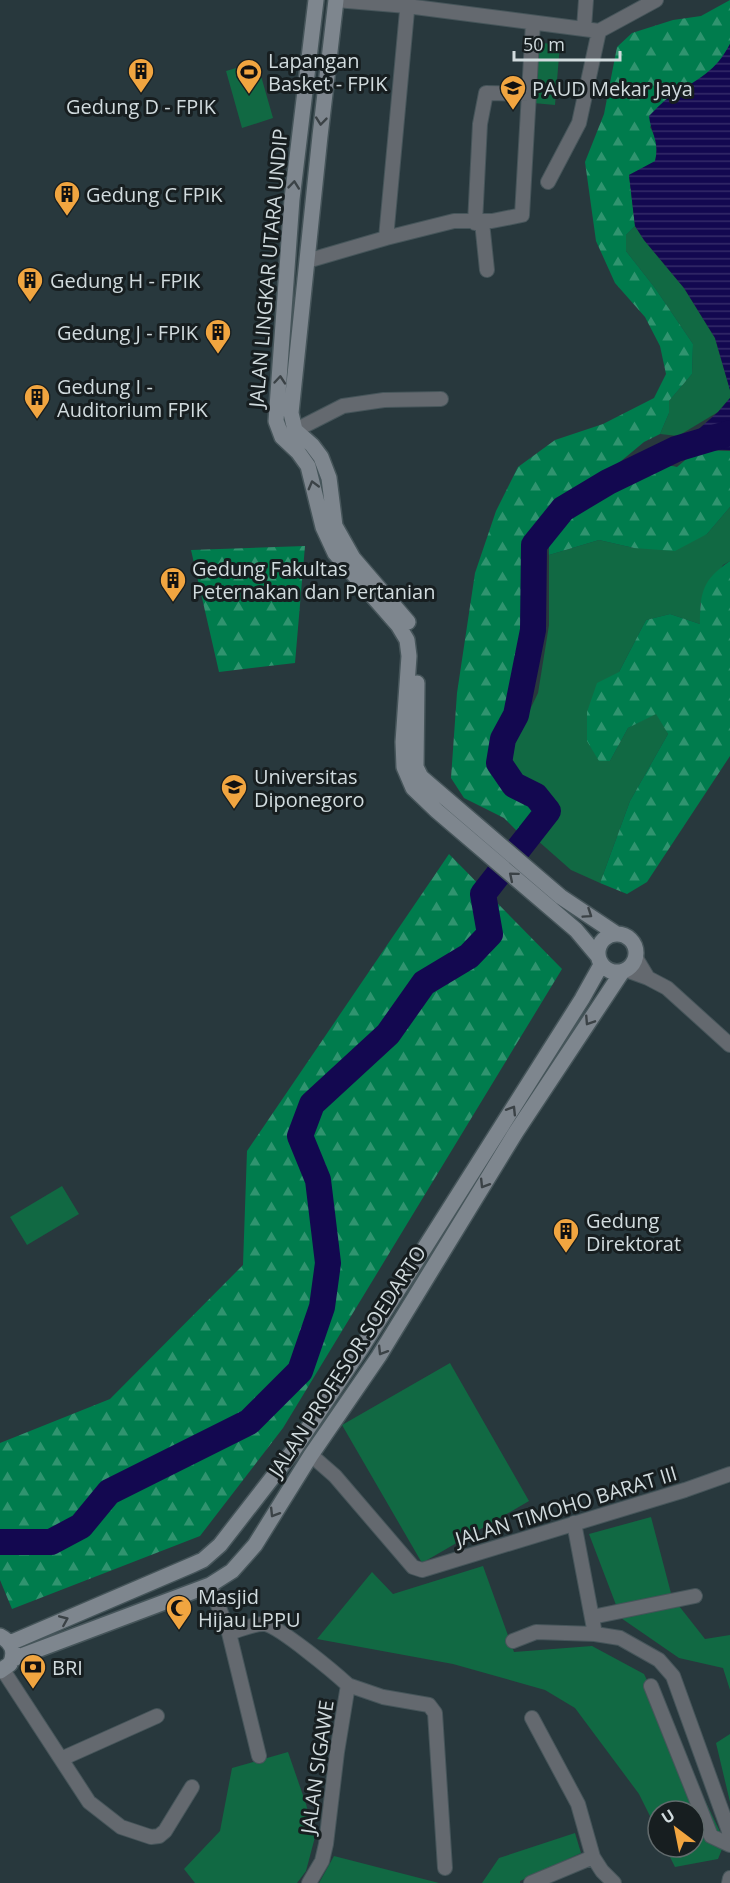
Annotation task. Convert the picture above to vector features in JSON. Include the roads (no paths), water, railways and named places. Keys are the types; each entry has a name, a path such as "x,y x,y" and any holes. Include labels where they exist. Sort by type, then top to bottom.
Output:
{"street":[{"name":"JALAN LINGKAR UTARA UNDIP","path":"289,433 276,421 292,199 316,0"},
{"name":"JALAN LINGKAR UTARA UNDIP","path":"289,433 336,0"},
{"path":"336,0 407,3 599,31 652,1"},
{"path":"584,28 586,0"},
{"path":"386,238 407,3"},
{"path":"307,261 454,221 478,222 522,215 533,23"},
{"path":"548,182 579,123 599,31"},
{"path":"487,270 478,222 480,124 486,93 530,94"},
{"path":"441,399 384,400 343,405 289,433 308,466 329,527 407,620 416,635 418,650 416,767 425,791 441,814 576,930 607,970 628,966 667,988 730,1045"},
{"path":"425,791 450,801 561,897 615,933 632,940 636,948 628,966"},
{"path":"599,960 598,947 602,940 615,933"},
{"name":"JALAN PROFESOR SOEDARTO","path":"5,1666 13,1651 5,1640 203,1560 220,1545 293,1451 362,1347 582,999 599,960"},
{"name":"JALAN PROFESOR SOEDARTO","path":"5,1666 210,1585 232,1571 255,1545 310,1455 378,1356 516,1132 628,966"},
{"name":"JALAN TIMOHO BARAT III","path":"310,1455 335,1476 413,1567 422,1570 685,1490 730,1474"},
{"path":"574,1523 595,1634"},
{"path":"203,1560 229,1633 259,1756"},
{"path":"592,1617 695,1596"},
{"name":"JALAN SIGAWE","path":"229,1633 260,1624 271,1626 323,1663 348,1685 326,1844 322,1861 309,1883"},
{"path":"513,1641 536,1632 595,1634 620,1638 659,1660 674,1676 730,1834"},
{"path":"5,1666 89,1802 121,1827 152,1837 159,1836 165,1831 192,1788"},
{"path":"348,1685 383,1697 429,1705 433,1709 445,1868"},
{"path":"651,1686 711,1836 730,1845"},
{"path":"61,1759 157,1716"},
{"path":"532,1718 578,1804 593,1857 614,1883"},
{"path":"531,1883 593,1857"},
{"path":"729,1883 730,1878"}],"waterway":[{"path":"0,1542 51,1542 81,1526 109,1492 249,1422 300,1371 322,1307 328,1263 318,1180 300,1136 312,1104 388,1034 424,983 469,956 490,934 483,894 548,811 536,796 514,785 499,763 503,739 516,715 533,630 534,545 563,509 608,482 676,449 730,433"}],"place":[{"name":"Gedung D - FPIK","path":"141,94"},
{"name":"Lapangan Basket - FPIK","path":"249,95"},
{"name":"PAUD Mekar Jaya","path":"513,111"},
{"name":"Gedung C FPIK","path":"67,217"},
{"name":"Gedung H - FPIK","path":"30,303"},
{"name":"Gedung J - FPIK","path":"218,355"},
{"name":"Gedung I - Auditorium FPIK","path":"37,420"},
{"name":"Gedung Fakultas Peternakan dan Pertanian","path":"173,603"},
{"name":"Universitas Diponegoro","path":"234,810"},
{"name":"Gedung Direktorat","path":"566,1254"},
{"name":"Masjid Hijau LPPU","path":"179,1631"},
{"name":"BRI","path":"33,1690"}]}
